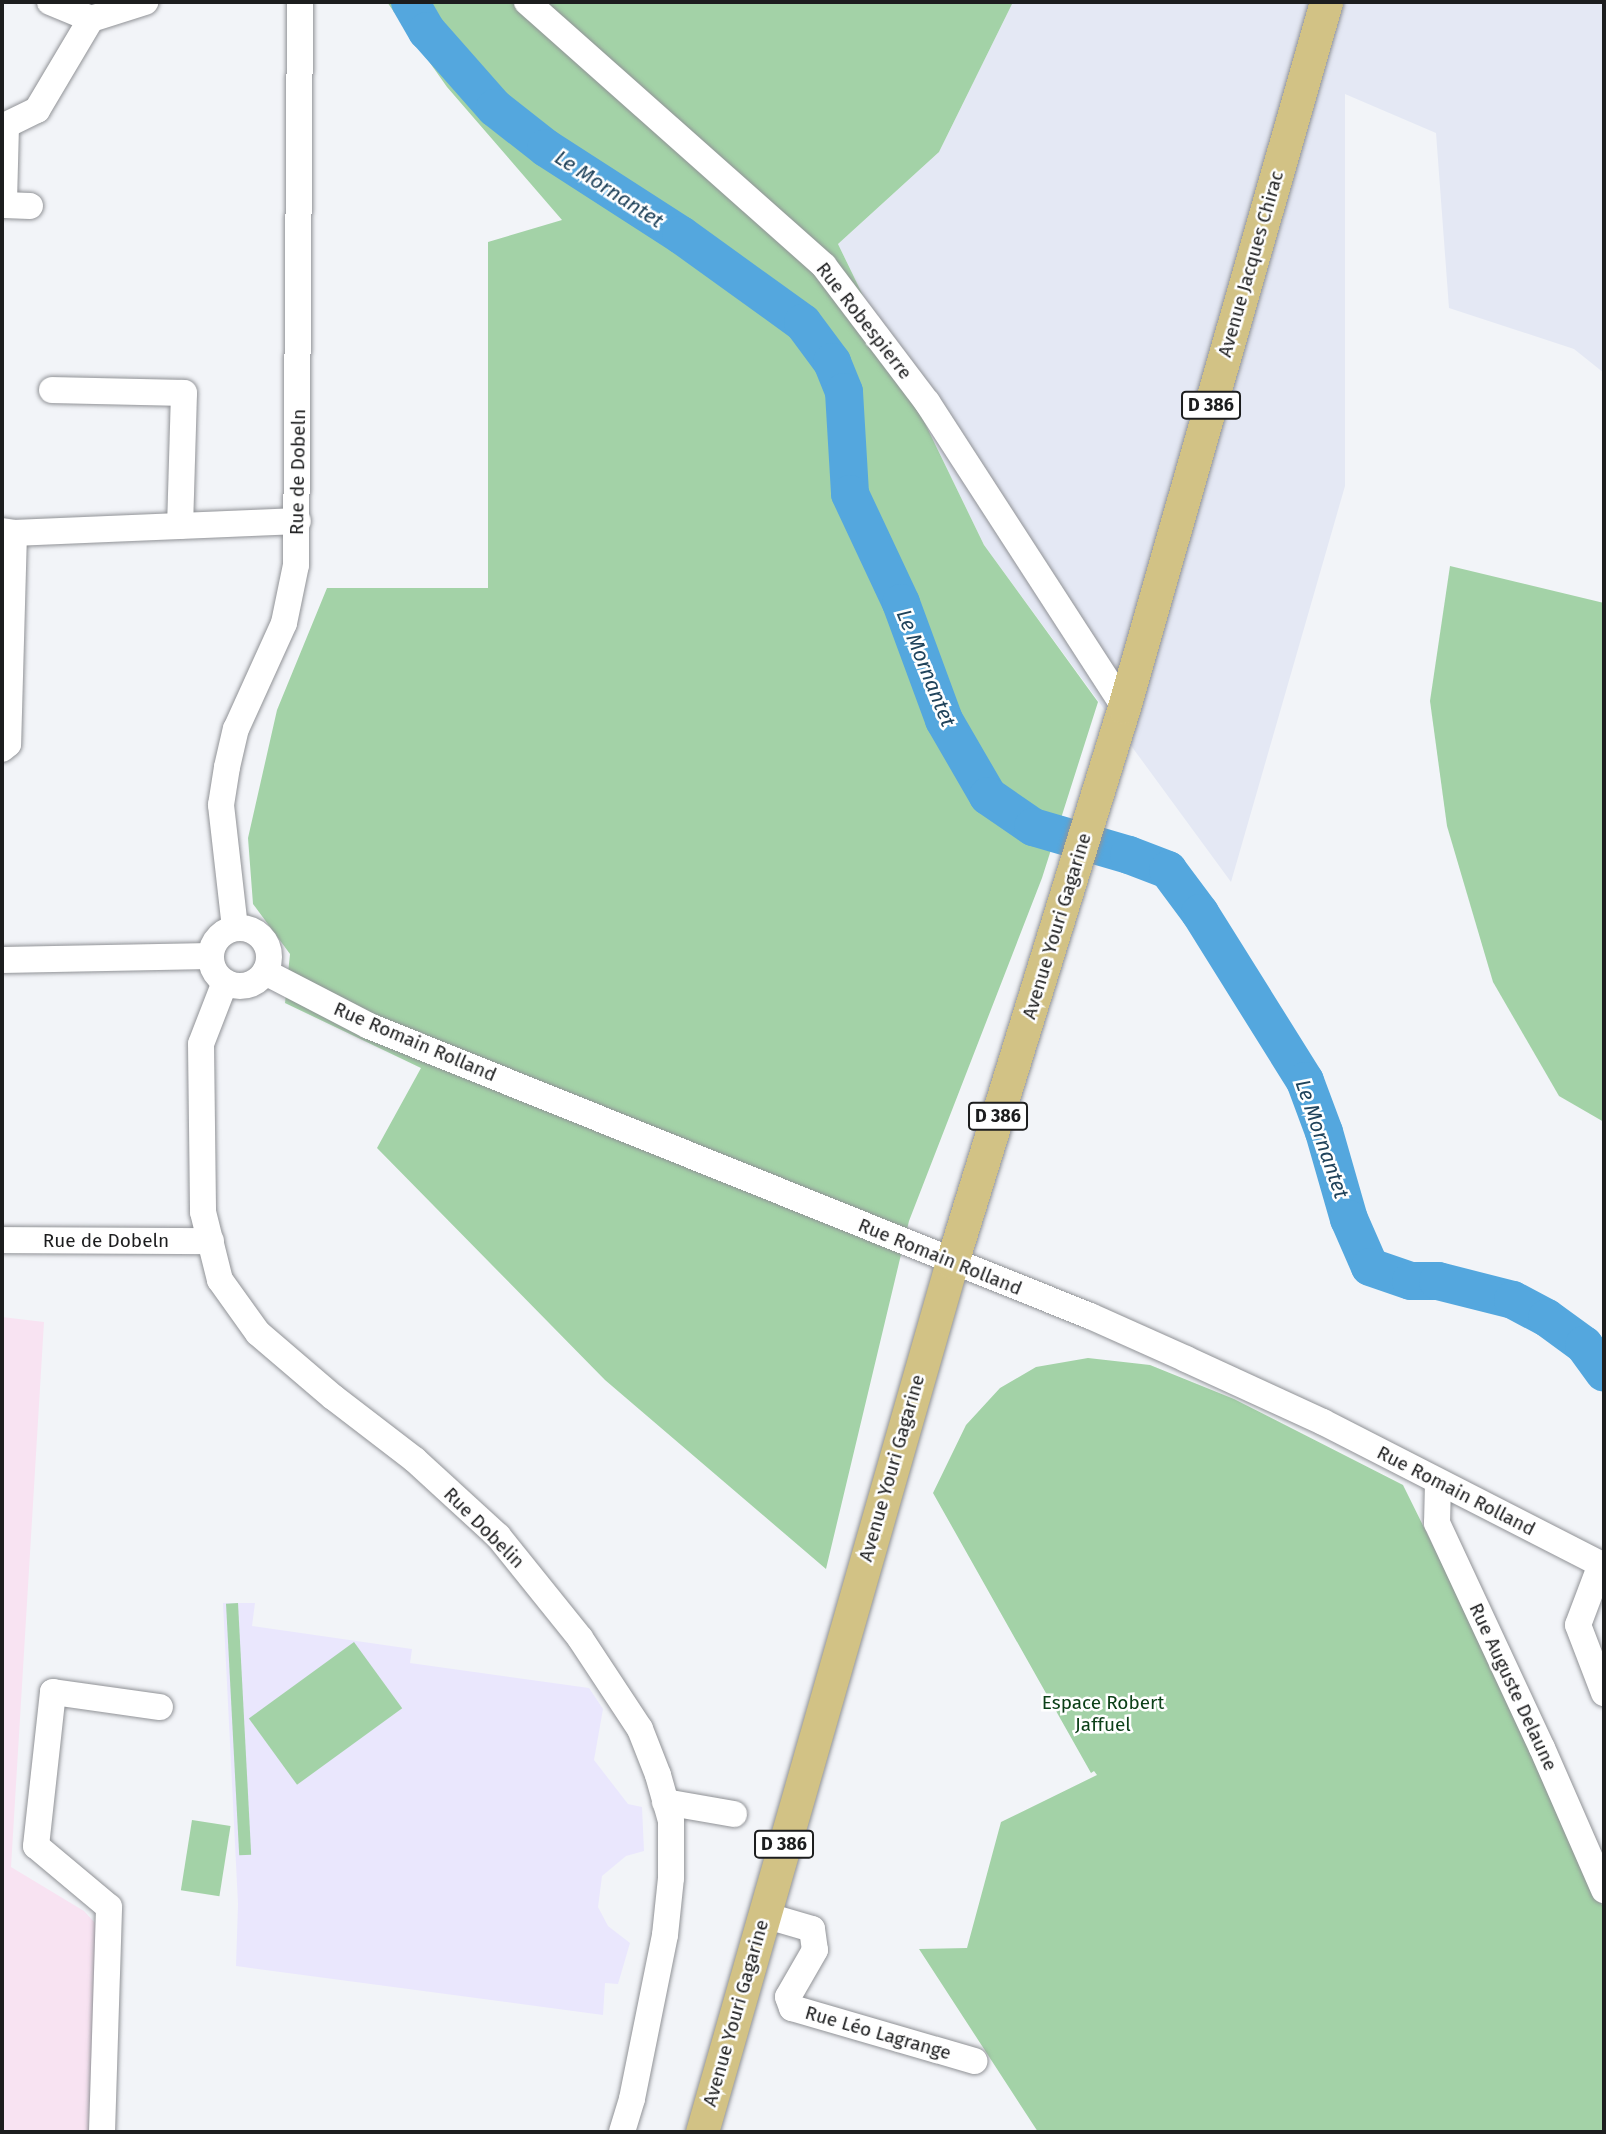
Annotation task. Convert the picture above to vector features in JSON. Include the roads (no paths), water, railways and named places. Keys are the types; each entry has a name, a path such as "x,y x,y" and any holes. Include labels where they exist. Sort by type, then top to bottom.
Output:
{"main road":[{"name":"Avenue Jacques Chirac","path":"1094,807 1326,2"},
{"name":"Avenue Youri Gagarine","path":"702,2132 952,1262 1094,807"}],"street":[{"path":"50,2 91,19 145,2"},
{"name":"Rue de Dobeln","path":"235,928 221,805 227,767 236,729 284,623 296,565 300,2"},
{"name":"Rue Robespierre","path":"527,2 543,13 824,266 927,402 1124,707"},
{"path":"30,206 4,205 4,126 37,110 91,19"},
{"path":"52,390 184,393 180,526"},
{"path":"2,749 8,744 8,532 298,521"},
{"path":"235,928 254,932 265,942 269,962 265,972 249,985 225,982 216,974 211,956 218,938 235,928"},
{"path":"2,960 211,956"},
{"name":"Rue Romain Rolland","path":"265,972 369,1026 1177,1354 1323,1422 1603,1565"},
{"name":"Rue Dobelin","path":"225,982 201,1044 203,1212 220,1280 258,1334 333,1397 415,1460 498,1536 555,1603 640,1730 665,1802 671,1821 671,1878 665,1935 632,2099 622,2132"},
{"name":"Rue de Dobeln","path":"2,1240 211,1241"},
{"name":"Rue Auguste Delaune","path":"1438,1483 1437,1523 1542,1748 1604,1890"},
{"path":"1603,1565 1578,1625 1604,1693"},
{"path":"102,2132 109,1907 36,1846 54,1692 160,1707"},
{"path":"665,1802 734,1814"},
{"name":"Rue Léo Lagrange","path":"764,1915 812,1929 815,1950 788,1997 792,2008 974,2061"}],"waterway":[{"name":"Le Mornantet","path":"410,2 427,31 495,108 546,148 681,235 803,323 832,362 844,392 850,494 901,603 944,720 988,796 1033,827 1129,855 1168,870 1200,913 1305,1081 1324,1132 1349,1219 1370,1267 1411,1281 1438,1281 1513,1300 1547,1318 1584,1345 1604,1373"}],"park label":[{"name":"Espace Robert Jaffuel","path":"1103,1714"}]}
